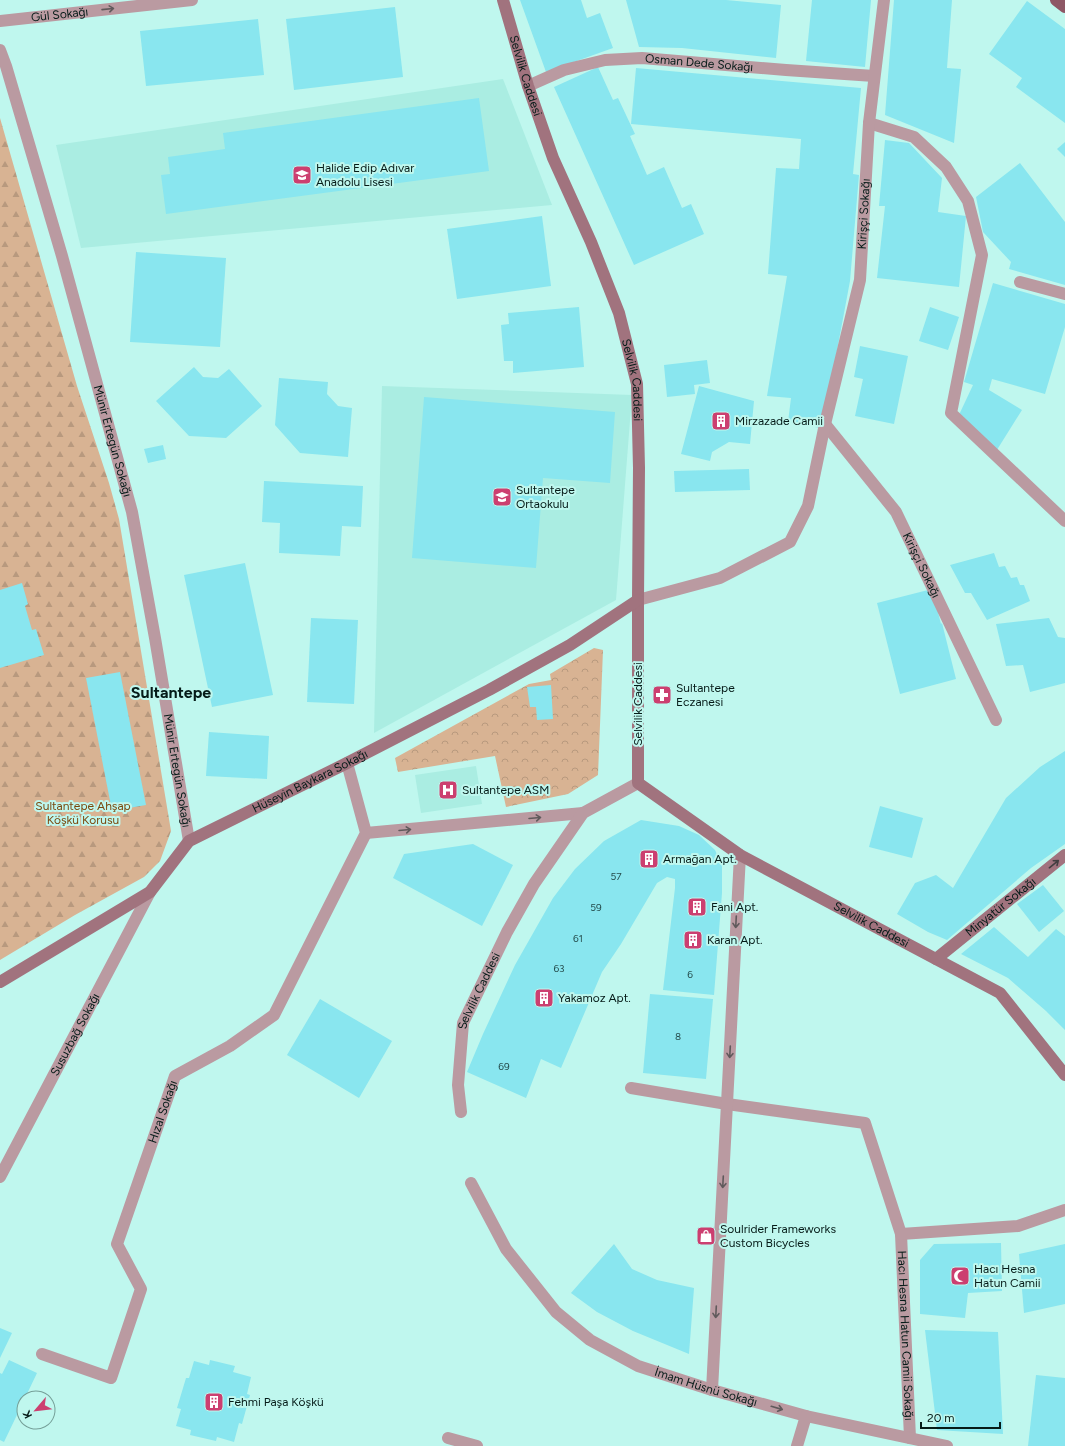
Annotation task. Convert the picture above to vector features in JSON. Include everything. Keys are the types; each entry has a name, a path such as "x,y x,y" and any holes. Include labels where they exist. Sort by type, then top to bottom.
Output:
{"main road":[{"path":"1056,0 1065,6"}],"street":[{"name":"Gül Sokağı","path":"0,22 192,0"},
{"name":"Selvilik Caddesi","path":"503,0 528,86 553,158 591,242 619,313 637,384 639,468 638,784"},
{"name":"Kirişçi Sokağı","path":"638,600 720,578 790,542 808,506 825,424 860,280 869,123 884,0"},
{"name":"Münir Ertegün Sokağı","path":"0,50 62,256 132,512 189,841"},
{"name":"Osman Dede Sokağı","path":"528,86 564,70 605,60 642,58 874,76"},
{"path":"869,123 914,137 946,167 968,201 982,255 951,413 1065,521"},
{"path":"1020,282 1065,294"},
{"name":"Kirişçi Sokağı","path":"825,424 896,512 996,720"},
{"name":"Hüseyin Baykara Sokağı","path":"0,982 150,892 189,841 347,763 489,690 570,645 638,600"},
{"path":"347,763 366,833 583,813"},
{"name":"Selvilik Caddesi","path":"460,1112 458,1085 463,1023 507,932 534,884 583,813 638,784"},
{"name":"Selvilik Caddesi","path":"638,784 740,855 1000,993 1065,1074"},
{"name":"Hızal Sokağı","path":"42,1354 111,1378 141,1289 117,1244 175,1076 230,1046 274,1015 366,833"},
{"path":"712,1390 740,855"},
{"name":"Minyatür Sokağı","path":"936,959 1065,855"},
{"name":"Susuzbağ Sokağı","path":"0,1177 150,892"},
{"name":"Hacı Hesna Hatun Camii Sokağı","path":"631,1088 727,1104 865,1123 901,1234 910,1438"},
{"name":"İmam Hüsnü Sokağı","path":"471,1184 506,1250 556,1312 590,1340 638,1366 677,1380 806,1416 947,1446"},
{"name":"Hacı Hesna Hatun Camii Sokağı","path":"901,1234 1018,1226 1065,1210"},
{"path":"797,1446 806,1416"},
{"path":"448,1438 477,1446"}],"shaded area":[{"name":"Halide Edip Adıvar Anadolu Lisesi","path":"503,79 552,205 81,248 56,145"},
{"name":"Sultantepe Ortaokulu","path":"382,386 632,395 616,600 374,733"},
{"name":"Sultantepe ASM","path":"476,766 482,804 421,813 415,775"}],"green space":[{"name":"Sultantepe Ahşap Köşkü Korusu","path":"0,118 77,386 109,483 119,519 171,831 160,861 144,877 75,915 0,960"},
{"path":"594,648 603,650 598,775 568,794 506,807 495,756 398,772 395,758 529,684 551,680 550,674"}],"building":[{"path":"520,0 581,0 587,18 600,13 613,48 546,72"},
{"path":"626,0 726,0 781,5 776,58 682,48 639,47"},
{"path":"812,0 871,0 865,67 806,61"},
{"path":"894,0 952,0 947,68 961,69 954,143 885,115"},
{"path":"1027,1 1065,29 1065,123 1016,87 1022,78 989,54"},
{"path":"395,7 403,77 294,90 286,19"},
{"path":"258,19 264,75 146,86 140,31"},
{"path":"598,67 613,100 618,98 635,134 630,136 647,175 664,167 682,208 691,204 704,234 634,265 554,87"},
{"path":"636,68 861,88 853,174 859,175 850,281 833,372 820,428 788,422 791,398 767,396 787,276 768,274 776,168 799,169 801,139 631,124"},
{"path":"479,98 489,171 166,214 161,175 170,174 168,157 225,149 223,133"},
{"path":"885,140 909,143 942,178 938,212 966,216 959,287 877,278 885,206 879,206"},
{"path":"1065,142 1065,157 1057,149"},
{"path":"1020,163 1065,222 1065,285 1009,269 1011,262 983,232 976,197"},
{"path":"542,216 551,286 457,299 447,229"},
{"path":"136,252 226,258 220,347 130,342"},
{"path":"993,283 1065,304 1065,327 1045,394 992,379 989,390 1022,410 995,453 958,417 973,385 964,382"},
{"path":"579,307 584,367 513,373 513,361 504,361 501,325 509,324 508,313"},
{"path":"930,307 959,317 948,350 919,341"},
{"path":"860,346 908,356 894,424 855,416 863,379 854,377"},
{"path":"707,360 710,383 694,385 695,394 667,397 664,365"},
{"path":"194,367 203,377 218,378 229,369 262,406 226,438 189,436 156,401"},
{"path":"279,378 328,382 327,394 338,406 352,408 348,457 300,453 275,425"},
{"name":"Mirzazade Camii","path":"699,386 754,401 750,444 729,442 712,452 710,461 681,454"},
{"path":"424,397 615,412 610,483 543,478 536,568 412,558"},
{"path":"163,445 166,459 148,463 144,449"},
{"path":"749,469 750,490 675,492 674,471"},
{"path":"264,481 363,486 361,527 342,526 340,556 279,553 280,523 262,522"},
{"path":"994,553 999,567 1005,566 1011,578 1017,577 1020,585 1024,585 1030,601 987,620 971,593 965,593 950,565"},
{"path":"245,563 273,695 212,707 184,575"},
{"path":"22,583 28,604 25,606 32,630 36,629 44,655 0,668 0,590"},
{"path":"932,589 956,679 900,694 877,603"},
{"path":"311,618 358,620 354,704 307,702"},
{"path":"1049,618 1058,637 1065,638 1065,683 1030,692 1023,665 1006,666 996,624"},
{"path":"120,672 146,805 112,811 86,678"},
{"path":"551,685 553,719 537,720 536,707 530,707 527,687"},
{"path":"209,732 269,736 267,779 206,776"},
{"path":"1065,751 1065,844 1031,868 947,940 928,932 897,914 915,883 936,875 953,888 1006,798 1040,767"},
{"path":"880,806 923,818 912,858 869,847"},
{"path":"641,820 679,826 699,835 715,850 722,865 722,893 714,995 663,990 675,888 675,879 667,877 657,883 621,944 602,972 561,1068 541,1059 526,1098 467,1072 515,965 553,898 575,869 604,841"},
{"path":"473,844 513,865 482,926 393,878 404,854"},
{"path":"1043,885 1064,911 1039,932 1017,904"},
{"path":"994,927 1028,957 1056,929 1065,936 1065,1030 1046,1011 1008,978 961,954"},
{"path":"650,994 713,999 706,1079 643,1073"},
{"path":"320,999 392,1041 359,1098 287,1055"},
{"name":"Hacı Hesna Hatun Camii","path":"1001,1243 1002,1291 968,1293 965,1318 920,1314 920,1260 934,1244"},
{"path":"614,1244 632,1269 657,1280 694,1288 689,1354 633,1331 597,1312 571,1293"},
{"path":"1065,1244 1065,1304 1024,1313 1019,1254"},
{"path":"0,1328 12,1333 0,1358"},
{"path":"925,1330 998,1332 1003,1434 937,1430"},
{"path":"9,1360 37,1373 29,1390 16,1390 16,1417 4,1442 0,1440 0,1373 2,1374"},
{"name":"Fehmi Paşa Köşkü","path":"210,1360 235,1366 233,1372 251,1377 247,1394 250,1395 242,1424 239,1423 234,1442 217,1437 216,1441 190,1435 191,1430 176,1426 181,1409 177,1408 186,1378 189,1378 194,1361 209,1365"},
{"path":"1036,1375 1065,1378 1065,1446 1028,1446"}],"place":[{"name":"Halide Edip Adıvar Anadolu Lisesi","path":"302,175"},
{"name":"Mirzazade Camii","path":"721,421"},
{"name":"Sultantepe Ortaokulu","path":"502,497"},
{"name":"Sultantepe Eczanesi","path":"662,695"},
{"name":"Sultantepe ASM","path":"448,790"},
{"name":"Armağan Apt.","path":"649,859"},
{"name":"Fani Apt.","path":"697,907"},
{"name":"Karan Apt.","path":"693,940"},
{"name":"Yakamoz Apt.","path":"544,998"},
{"name":"Soulrider Frameworks Custom Bicycles","path":"706,1236"},
{"name":"Hacı Hesna Hatun Camii","path":"960,1276"},
{"name":"Fehmi Paşa Köşkü","path":"214,1402"}],"district":[{"name":"Sultantepe","path":"171,692"}]}
